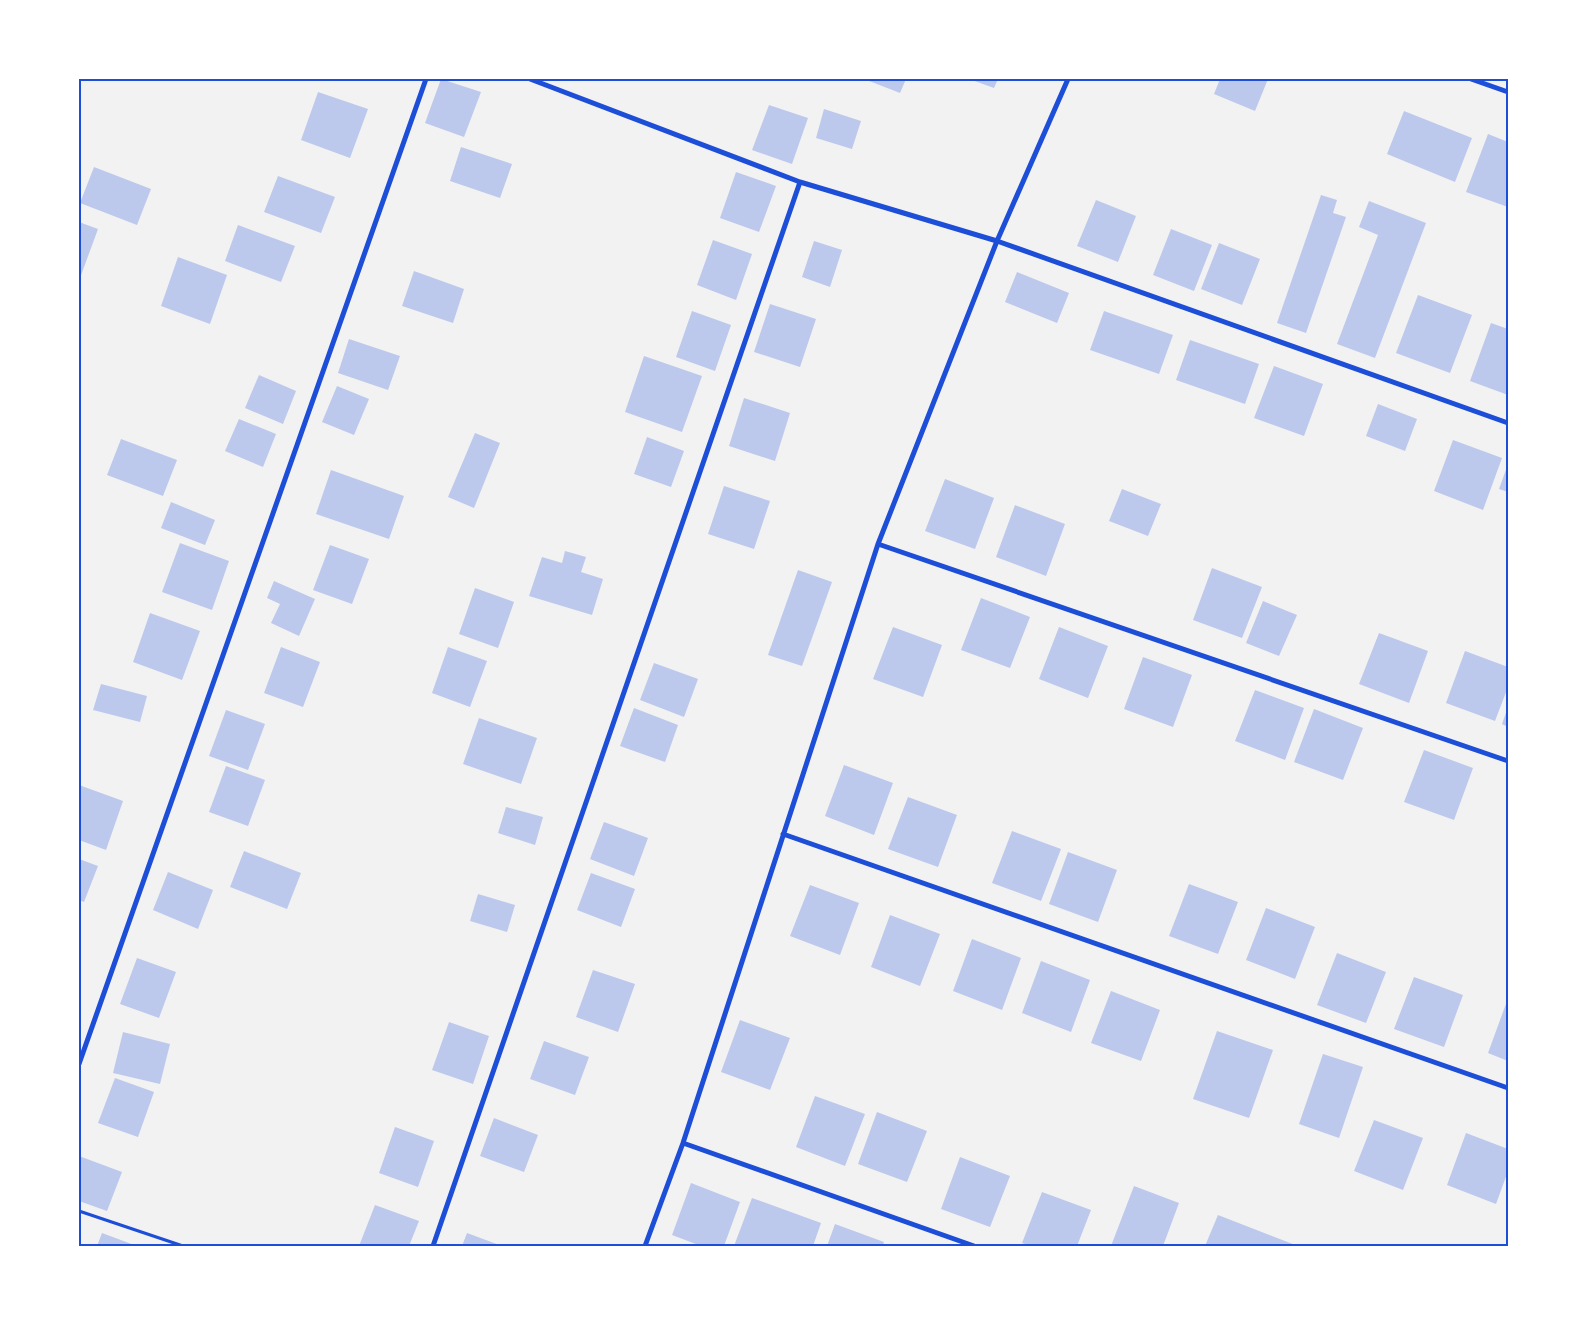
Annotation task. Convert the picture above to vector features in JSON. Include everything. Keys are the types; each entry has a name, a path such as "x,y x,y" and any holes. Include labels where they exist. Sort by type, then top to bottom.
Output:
{"street":[{"path":"79,1064 426,79"},
{"path":"530,79 800,182 997,241 1508,423"},
{"path":"645,1246 683,1143 878,544 997,241 1068,79"},
{"path":"1470,79 1508,92"},
{"path":"433,1246 800,182"},
{"path":"878,544 1508,761"},
{"path":"783,834 1508,1088"},
{"path":"683,1143 974,1246"}],"path":[{"path":"79,1212 184,1246"}],"building":[{"path":"441,79 481,92 464,137 425,123"},
{"path":"864,79 906,79 900,93"},
{"path":"969,79 998,79 994,88"},
{"path":"1220,79 1268,79 1255,111 1214,94"},
{"path":"318,92 368,109 350,158 301,140"},
{"path":"769,105 808,118 792,164 752,150"},
{"path":"824,109 861,121 852,149 816,138"},
{"path":"1404,111 1472,138 1455,182 1387,154"},
{"path":"1488,134 1508,142 1508,207 1466,192"},
{"path":"461,147 512,164 500,198 450,181"},
{"path":"94,167 151,189 137,225 80,203"},
{"path":"736,172 776,186 759,232 720,218"},
{"path":"278,176 335,197 321,233 264,212"},
{"path":"1321,195 1337,200 1333,213 1346,217 1306,333 1277,323"},
{"path":"1096,200 1136,216 1118,262 1077,246"},
{"path":"1369,201 1426,223 1375,358 1337,344 1378,235 1359,227"},
{"path":"79,222 98,229 80,278 79,278"},
{"path":"238,225 295,246 281,282 225,261"},
{"path":"1171,229 1212,245 1194,291 1153,275"},
{"path":"713,240 752,254 736,300 697,285"},
{"path":"814,241 842,250 830,287 802,277"},
{"path":"1219,243 1260,259 1242,305 1201,289"},
{"path":"178,257 227,275 210,324 161,306"},
{"path":"414,271 464,289 453,323 402,306"},
{"path":"1017,272 1069,293 1057,323 1005,302"},
{"path":"1418,295 1472,315 1450,373 1396,353"},
{"path":"770,304 816,319 800,367 754,352"},
{"path":"692,311 731,325 715,371 676,357"},
{"path":"1104,311 1173,335 1159,374 1090,350"},
{"path":"1491,323 1508,329 1508,395 1470,381"},
{"path":"349,339 400,356 388,390 338,373"},
{"path":"1190,340 1259,364 1245,404 1176,380"},
{"path":"644,356 702,376 682,432 625,412"},
{"path":"1274,366 1323,384 1304,436 1254,418"},
{"path":"259,375 296,391 283,424 245,408"},
{"path":"337,386 369,399 354,435 322,422"},
{"path":"744,398 790,413 775,461 729,446"},
{"path":"1378,404 1417,419 1405,451 1366,436"},
{"path":"239,419 276,434 263,467 225,451"},
{"path":"475,433 500,443 474,508 448,497"},
{"path":"647,437 684,451 671,487 634,474"},
{"path":"121,439 177,460 163,496 107,475"},
{"path":"1453,440 1502,458 1483,510 1434,491"},
{"path":"1508,464 1508,492 1499,489"},
{"path":"331,470 404,496 389,539 316,514"},
{"path":"945,479 994,498 975,549 925,531"},
{"path":"724,486 770,501 754,549 708,534"},
{"path":"1122,489 1161,504 1148,536 1109,521"},
{"path":"171,502 215,520 205,545 161,528"},
{"path":"1015,505 1065,524 1046,576 996,557"},
{"path":"180,543 229,561 212,610 162,592"},
{"path":"330,545 369,559 352,604 313,590"},
{"path":"565,551 586,557 581,572 603,579 592,615 529,596 542,557 562,563"},
{"path":"1212,568 1262,587 1242,638 1193,620"},
{"path":"798,570 832,582 802,666 768,655"},
{"path":"274,581 315,599 299,636 271,623 280,604 267,598"},
{"path":"475,588 514,602 498,648 459,634"},
{"path":"981,598 1030,617 1010,668 961,650"},
{"path":"1263,601 1297,615 1279,656 1246,643"},
{"path":"150,613 200,631 182,680 133,662"},
{"path":"893,627 942,645 923,697 873,679"},
{"path":"1059,627 1108,646 1088,698 1039,679"},
{"path":"1379,633 1428,651 1409,703 1359,684"},
{"path":"281,647 320,662 303,707 264,693"},
{"path":"448,647 487,661 470,707 432,693"},
{"path":"1465,651 1508,667 1508,687 1495,721 1446,703"},
{"path":"1143,657 1192,675 1173,727 1124,709"},
{"path":"654,663 698,679 684,717 640,700"},
{"path":"101,684 147,696 140,722 93,710"},
{"path":"1255,690 1304,708 1285,760 1235,741"},
{"path":"1508,707 1508,727 1502,724"},
{"path":"634,708 678,725 665,762 620,746"},
{"path":"1314,709 1363,728 1343,780 1294,762"},
{"path":"226,710 265,724 248,770 209,756"},
{"path":"479,718 537,738 521,784 463,764"},
{"path":"1424,750 1473,768 1454,820 1404,802"},
{"path":"844,765 893,783 874,835 825,816"},
{"path":"226,766 265,780 248,826 209,812"},
{"path":"79,785 123,801 106,850 79,840"},
{"path":"908,797 957,815 938,867 888,849"},
{"path":"506,807 543,817 535,845 498,833"},
{"path":"604,822 648,838 634,876 590,859"},
{"path":"1012,831 1061,849 1041,901 992,883"},
{"path":"244,851 301,873 287,909 230,887"},
{"path":"1068,852 1117,870 1098,922 1049,904"},
{"path":"79,859 98,866 84,902 79,900"},
{"path":"168,872 213,890 198,929 153,910"},
{"path":"591,873 635,889 621,927 577,910"},
{"path":"1189,884 1238,902 1218,954 1169,936"},
{"path":"810,885 859,903 840,955 790,936"},
{"path":"478,894 515,905 507,932 470,921"},
{"path":"1266,908 1315,927 1295,979 1246,960"},
{"path":"890,915 940,934 920,986 871,967"},
{"path":"972,939 1021,958 1002,1010 953,991"},
{"path":"1337,953 1386,972 1366,1023 1317,1005"},
{"path":"137,958 176,972 159,1018 120,1004"},
{"path":"1041,961 1090,980 1071,1032 1022,1013"},
{"path":"593,970 635,984 618,1032 576,1017"},
{"path":"1414,977 1463,995 1444,1047 1394,1029"},
{"path":"1111,991 1160,1010 1141,1061 1091,1043"},
{"path":"1508,1002 1508,1061 1488,1053"},
{"path":"740,1020 790,1038 770,1090 721,1072"},
{"path":"449,1022 489,1036 473,1084 432,1070"},
{"path":"1217,1031 1273,1050 1249,1118 1193,1099"},
{"path":"123,1032 170,1044 160,1084 113,1073"},
{"path":"544,1041 589,1057 575,1095 530,1079"},
{"path":"1323,1054 1363,1067 1339,1138 1299,1124"},
{"path":"115,1078 154,1092 138,1137 98,1123"},
{"path":"815,1096 865,1114 845,1166 796,1147"},
{"path":"877,1112 927,1131 907,1182 858,1164"},
{"path":"494,1118 538,1135 524,1172 480,1156"},
{"path":"1374,1120 1423,1138 1403,1190 1354,1171"},
{"path":"395,1127 434,1141 418,1187 379,1173"},
{"path":"1466,1133 1508,1149 1508,1171 1496,1204 1447,1185"},
{"path":"79,1156 122,1172 107,1211 79,1201"},
{"path":"960,1157 1010,1176 990,1227 941,1209"},
{"path":"691,1183 740,1202 724,1246 701,1246 672,1235"},
{"path":"1134,1186 1179,1203 1163,1246 1111,1246"},
{"path":"1042,1192 1091,1210 1077,1246 1031,1246 1022,1243"},
{"path":"752,1198 821,1223 813,1246 734,1246"},
{"path":"375,1205 419,1221 409,1246 359,1246"},
{"path":"1218,1215 1298,1246 1205,1246"},
{"path":"835,1224 884,1242 883,1246 827,1246"},
{"path":"102,1233 137,1246 97,1246"},
{"path":"467,1233 502,1246 462,1246"}]}
